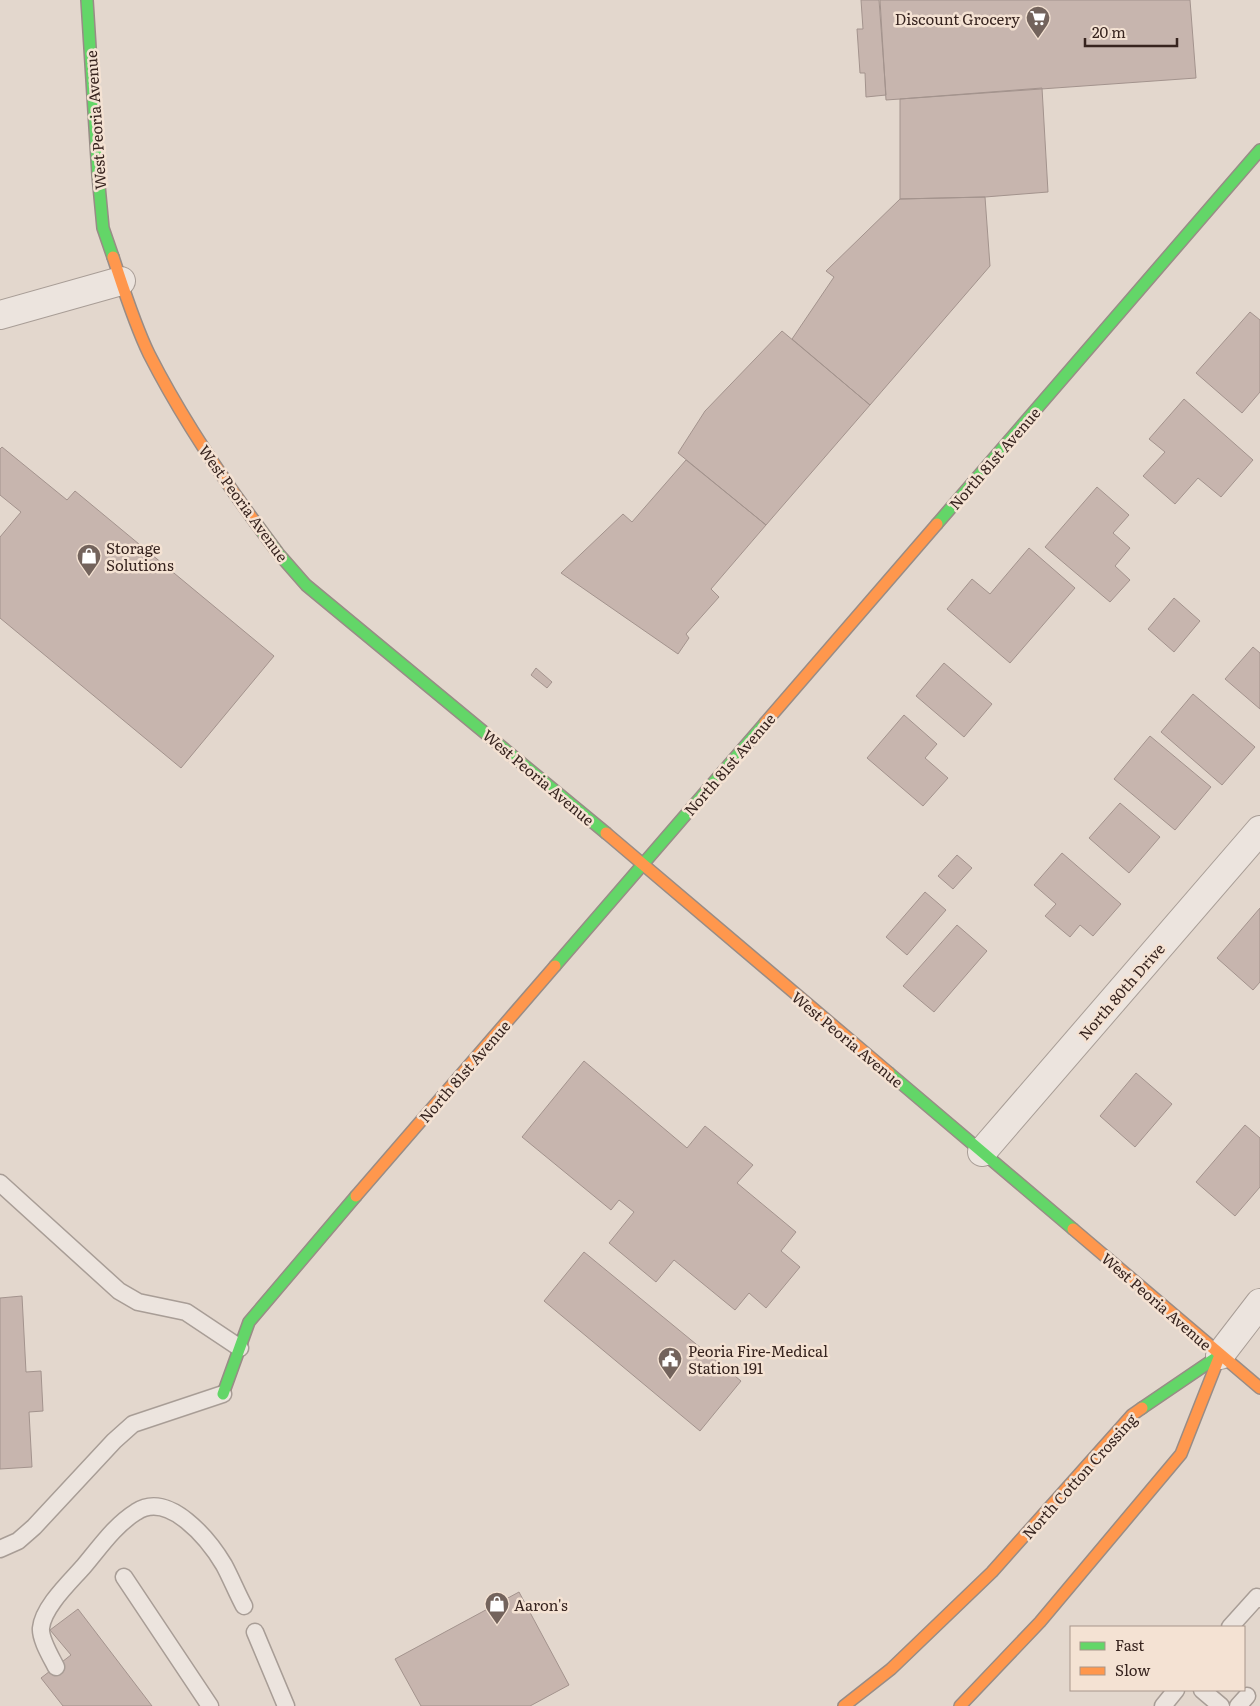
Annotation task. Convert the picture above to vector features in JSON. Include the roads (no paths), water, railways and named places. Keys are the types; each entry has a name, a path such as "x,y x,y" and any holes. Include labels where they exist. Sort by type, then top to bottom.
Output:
{"main road":[{"name":"West Peoria Avenue","path":"87,0 103,228 133,317 148,354 171,397 221,476 278,553 313,591 643,864 1260,1388"},
{"name":"North 81st Avenue","path":"223,1394 250,1322 1260,150"},
{"name":"North Cotton Crossing","path":"844,1706 891,1669 992,1572 1132,1415 1220,1355"},
{"path":"960,1706 1040,1622 1181,1454 1220,1355"}],"street":[{"path":"0,315 121,281"},
{"name":"North 80th Drive","path":"982,1152 1260,830"},
{"path":"1220,1355 1260,1303"}],"lane":[{"path":"0,1183 120,1291 138,1302 186,1312 240,1348"},
{"path":"0,1549 18,1541 34,1527 114,1441 133,1424 223,1394"},
{"path":"56,1667 45,1645 41,1629 47,1610 115,1528 137,1511 155,1505 174,1512 196,1529 224,1564 244,1606"},
{"path":"124,1576 210,1706"},
{"path":"1231,1626 1257,1596 1260,1599"},
{"path":"255,1632 286,1706"},
{"path":"1163,1706 1175,1691"},
{"path":"1203,1691 1221,1706"}],"place":[{"name":"Discount Grocery","path":"1038,39"},
{"name":"Storage Solutions","path":"89,577"},
{"name":"Peoria Fire-Medical Station 191","path":"670,1380"},
{"name":"Aaron's","path":"497,1625"}]}
